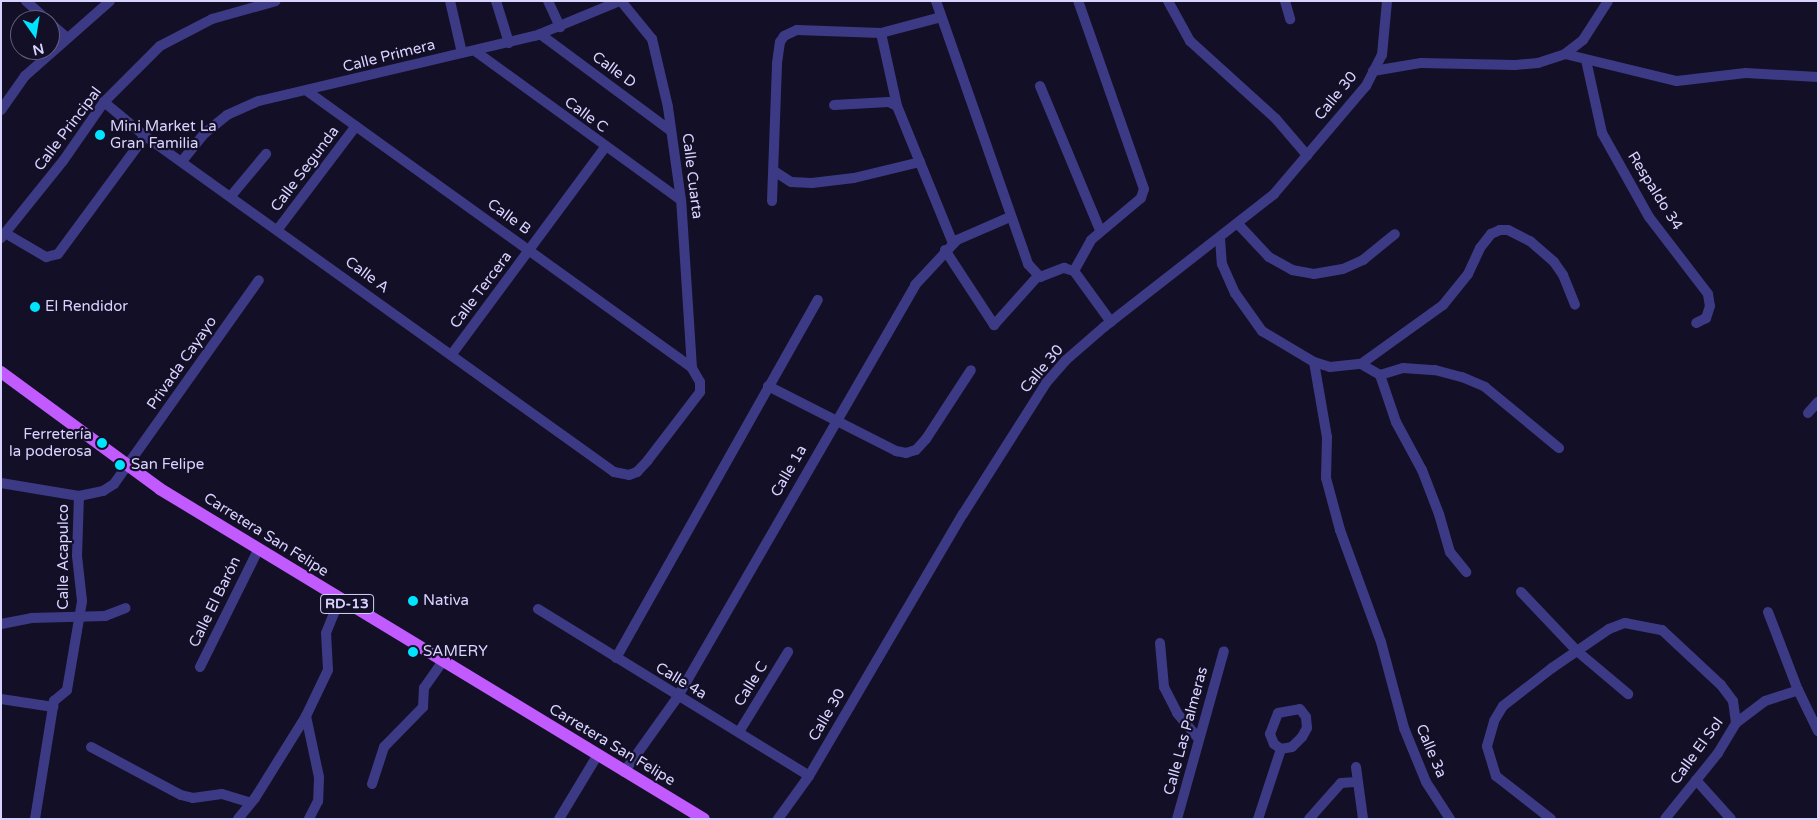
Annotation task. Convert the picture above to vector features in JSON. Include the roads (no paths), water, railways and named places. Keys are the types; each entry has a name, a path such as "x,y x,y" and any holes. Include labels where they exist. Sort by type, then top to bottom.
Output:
{"main road":[{"name":"Carretera San Felipe","path":"1,372 129,464 160,489 339,600 704,819"}],"street":[{"path":"26,1 36,10"},
{"path":"1,110 26,76 66,38 110,1"},
{"name":"Calle Principal","path":"3,236 63,161 104,102 160,46 212,20 276,1"},
{"path":"450,1 462,54"},
{"path":"496,1 508,43"},
{"path":"548,1 560,27"},
{"name":"Calle Primera","path":"182,161 205,133 227,115 286,93 307,91 508,43 560,27 604,5 620,1"},
{"name":"Calle Cuarta","path":"614,472 629,475 637,472 686,413 700,392 700,382 692,368 681,200 671,131 655,46 646,30 620,1"},
{"path":"936,1 1024,258 1038,276"},
{"path":"1074,270 1081,254 1100,230 1141,198 1144,189 1078,1"},
{"path":"1168,1 1190,41 1276,119 1308,155"},
{"path":"1285,1 1290,19"},
{"name":"Calle 30","path":"778,819 809,776 1026,413 1066,360 1111,322 1274,194 1366,86 1382,55 1387,1"},
{"path":"1374,71 1421,63 1515,65 1565,54 1583,40 1608,1"},
{"path":"772,201 778,57 784,36 797,30 881,33 941,17"},
{"path":"60,32 66,38"},
{"path":"881,33 898,106 920,162 949,247 994,325 1038,276 1064,268 1074,270 1111,322"},
{"name":"Calle D","path":"540,34 671,131"},
{"name":"Calle C","path":"475,51 605,147 681,200"},
{"path":"1565,54 1677,82 1746,73 1818,77"},
{"name":"Respaldo 34","path":"1586,60 1602,133 1649,217 1708,294 1710,306 1706,318 1696,323"},
{"path":"1040,86 1100,230"},
{"name":"Calle B","path":"307,91 692,368"},
{"name":"Calle A","path":"104,102 145,136 278,229 614,472"},
{"path":"834,105 889,102 898,106"},
{"name":"Calle Segunda","path":"278,229 356,126"},
{"path":"3,236 46,257 58,254 145,136"},
{"name":"Calle Tercera","path":"452,354 605,147"},
{"path":"231,196 266,154"},
{"path":"774,171 792,182 812,182 854,178 920,162"},
{"name":"Calle 1a","path":"624,772 677,698 836,419 915,285 949,247 1010,218"},
{"path":"1238,224 1269,256 1292,270 1314,274 1343,269 1363,260 1395,234"},
{"path":"1220,238 1222,264 1235,294 1262,332 1314,362 1330,367 1361,364 1443,305 1468,274 1480,248 1491,234 1500,230 1508,230 1530,241 1554,262 1563,275 1575,305"},
{"name":"Privada Cayayo","path":"79,496 103,491 114,484 259,280"},
{"path":"616,658 818,300"},
{"name":"Calle 3a","path":"1314,362 1327,437 1326,478 1349,559 1381,642 1393,691 1426,782 1450,819"},
{"path":"1361,364 1380,375 1396,422 1422,470 1436,505 1450,552 1466,572"},
{"path":"1380,375 1403,368 1435,370 1462,377 1485,387 1559,448"},
{"path":"768,386 896,451 916,450 971,370"},
{"path":"1808,413 1818,402"},
{"path":"1,483 79,496"},
{"name":"Calle Acapulco","path":"53,707 54,700 68,690 82,601 77,556 79,496"},
{"name":"Calle El Barón","path":"200,667 258,550"},
{"path":"1521,592 1577,651 1628,694"},
{"path":"238,819 251,803 306,716 328,670 326,633 339,600"},
{"path":"1,624 30,618 105,616 126,608"},
{"name":"Calle 4a","path":"538,609 677,698 739,732 809,776"},
{"path":"1768,612 1798,690 1818,731"},
{"path":"1551,819 1496,776 1488,746 1494,721 1503,706 1577,651 1625,623 1662,630 1721,685 1732,701 1736,723"},
{"path":"1160,643 1164,687 1177,713 1199,739"},
{"name":"Calle Las Palmeras","path":"1177,819 1224,651"},
{"name":"Calle C","path":"739,732 788,652"},
{"path":"372,784 384,747 423,707 424,688 442,662"},
{"name":"Calle El Sol","path":"1665,819 1696,780 1736,723 1765,701 1798,690"},
{"path":"1,699 53,707 34,819"},
{"path":"306,716 319,777 318,801 308,819"},
{"path":"91,747 181,796 193,798 222,794 251,803"},
{"path":"1258,819 1281,749"},
{"path":"559,819 598,756"},
{"path":"1356,767 1363,819"},
{"path":"1696,780 1730,819"},
{"path":"1309,819 1341,783 1357,782"}],"place":[{"name":"Mini Market La Gran Familia","path":"100,135"},
{"name":"El Rendidor","path":"35,307"},
{"name":"Ferretería la poderosa","path":"102,443"},
{"name":"San Felipe","path":"120,465"},
{"name":"Nativa","path":"413,601"},
{"name":"SAMERY","path":"413,652"}]}
